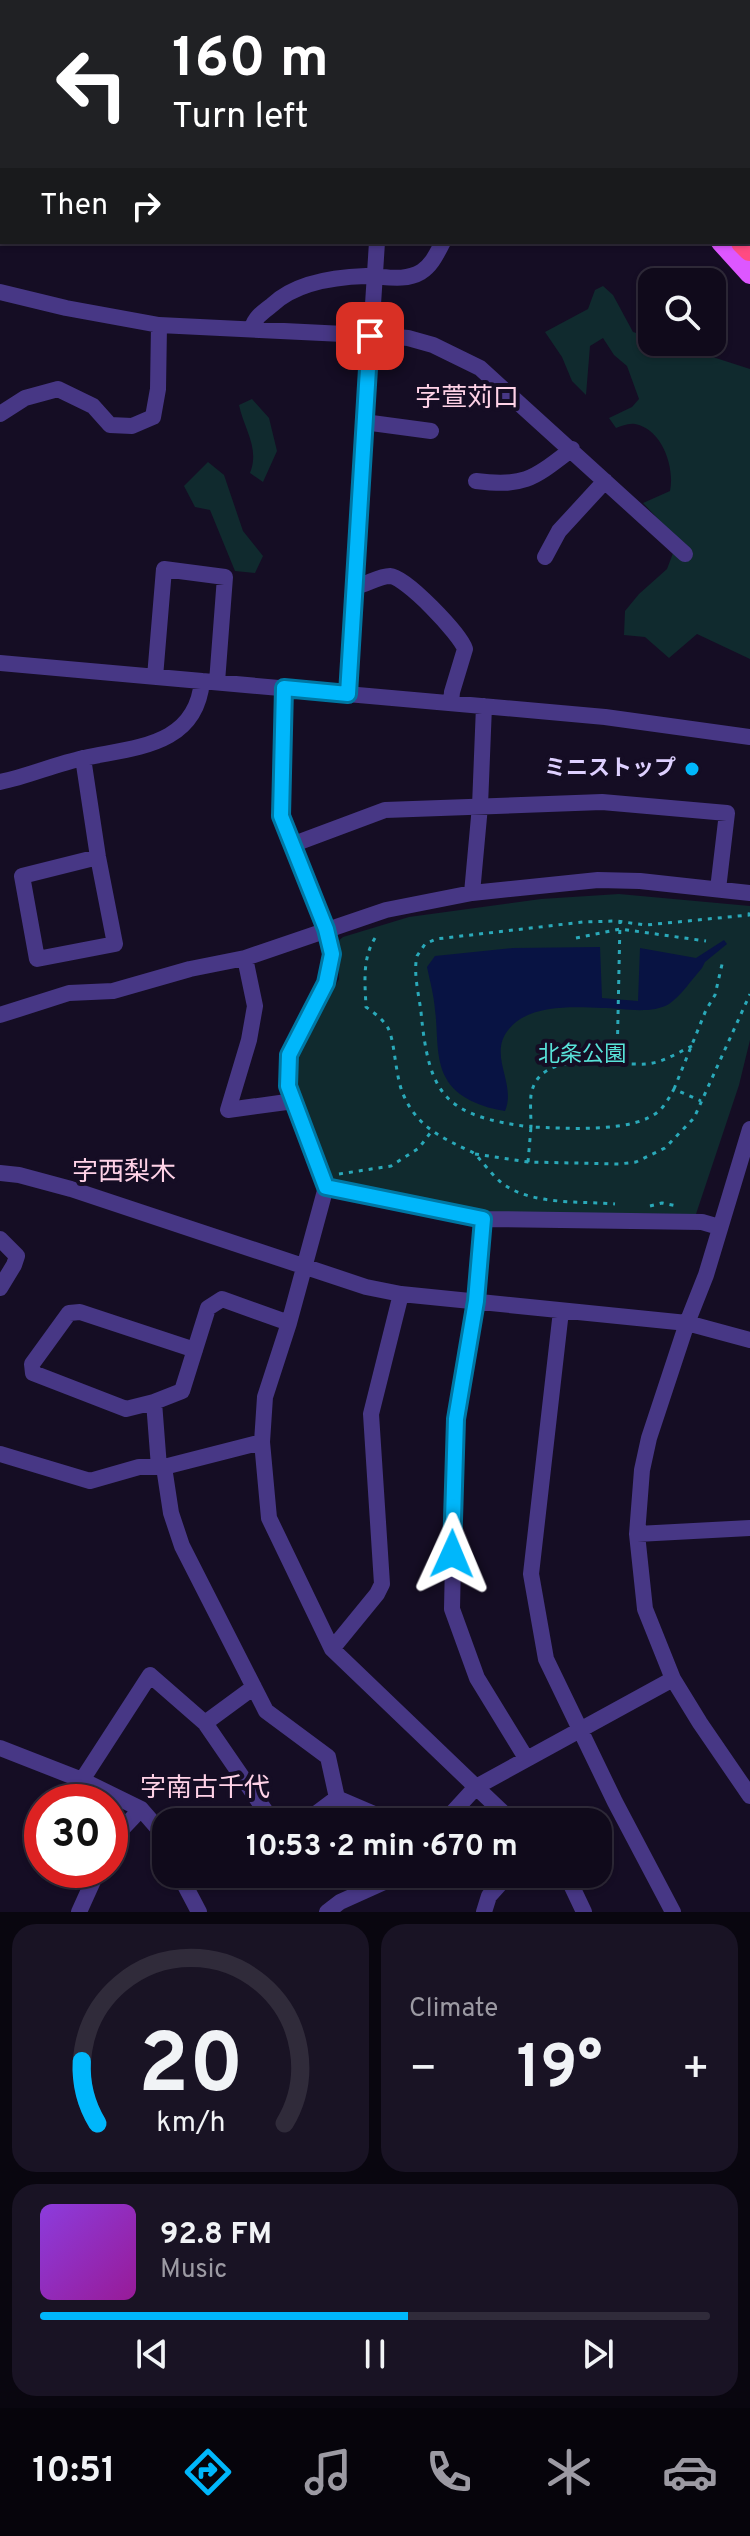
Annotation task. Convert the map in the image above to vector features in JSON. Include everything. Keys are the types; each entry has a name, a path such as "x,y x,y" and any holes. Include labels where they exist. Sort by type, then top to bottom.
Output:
{"main road":[{"path":"723,244 750,274"}],"street":[{"path":"348,694 377,244"},
{"path":"252,328 254,320 288,291 331,280 409,277 419,273 435,258 442,244"},
{"path":"0,292 159,325 408,338 433,345 480,368 685,554"},
{"path":"0,414 25,398 58,389 93,406 110,425 132,426 153,417 158,389 159,325"},
{"path":"364,422 431,431"},
{"path":"476,481 512,484 529,479 572,449"},
{"path":"545,557 559,531 605,481"},
{"path":"0,782 33,775 83,758 134,749 170,735 193,714 210,682 225,577 164,569 155,677"},
{"path":"354,587 385,576 399,579 458,637 465,649 451,703"},
{"path":"0,663 605,717 750,737"},
{"path":"284,688 281,816 326,929 332,954 326,983 289,1055 287,1073 294,1101 329,1188 265,1397 262,1442 269,1518 332,1649 498,1808"},
{"path":"472,893 480,806 484,706"},
{"path":"83,758 115,944 37,959 22,876 98,857"},
{"path":"294,844 385,810 602,802 727,813 718,889"},
{"path":"0,1015 69,993 113,991 190,969 245,958 386,910 472,893 598,880 640,881 750,893"},
{"path":"245,958 255,1006 249,1040 228,1110 294,1101"},
{"path":"750,1129 706,1275 649,1438 640,1483 637,1534 645,1609 673,1679 750,1796"},
{"path":"0,1173 71,1189 366,1287 401,1294 687,1323 750,1340"},
{"path":"329,1188 483,1219 702,1222 719,1227"},
{"path":"483,1219 476,1301 456,1419 452,1609 477,1678 526,1758"},
{"path":"0,1239 17,1256 0,1288"},
{"path":"332,1649 382,1584 371,1414 401,1294"},
{"path":"195,1350 80,1312 69,1313 32,1364 33,1373 126,1409 182,1391 195,1350 208,1308 222,1299 289,1323"},
{"path":"561,1311 531,1574 546,1659 673,1912"},
{"path":"154,1402 161,1467 182,1546 266,1711 328,1757 337,1798"},
{"path":"0,1454 90,1481 139,1467 161,1467 262,1442"},
{"path":"637,1534 750,1528"},
{"path":"82,1780 150,1675 205,1723 263,1808"},
{"path":"457,1808 476,1787 673,1679"},
{"path":"205,1723 254,1687"},
{"path":"0,1748 82,1780 141,1809 152,1822"},
{"path":"324,1808 337,1798"},
{"path":"337,1798 360,1808"},
{"path":"128,1823 141,1809"},
{"path":"79,1912 90,1888"},
{"path":"186,1888 199,1912"},
{"path":"327,1912 340,1902 371,1888"},
{"path":"484,1912 489,1896 496,1888"},
{"path":"573,1888 584,1912"}],"path":[{"path":"723,960 715,995 674,1089 659,1112 636,1122 573,1128 531,1127 488,1120 456,1105 438,1086 428,1065 417,956 425,944 436,939 583,922 620,921 646,925 749,915 750,907"},
{"path":"617,1064 620,921"},
{"path":"576,938 620,929 706,941"},
{"path":"375,938 365,963 366,1007 383,1020 391,1032 400,1087 412,1110 431,1132 475,1154 528,1162 636,1162 653,1156 677,1138 694,1118 750,994"},
{"path":"528,1162 531,1094 546,1071 563,1063 649,1064 692,1046"},
{"path":"674,1089 701,1101"},
{"path":"329,1188 343,1172 381,1169 405,1158 419,1148 431,1132"},
{"path":"475,1154 492,1176 528,1197 621,1205"},
{"path":"649,1206 662,1203 677,1205 678,1222"}],"green space":[{"path":"603,286 613,295 633,332 638,334 638,356 710,356 750,369 750,659 697,634 669,658 645,637 624,635 625,611 667,569 678,540 643,503 670,491 668,461 659,441 644,427 632,424 616,428 609,418 632,407 639,399 627,366 614,355 603,338 590,346 586,395 572,381 562,357 545,332 588,309 595,290"},
{"path":"252,399 269,418 277,451 263,482 250,473 252,447 239,405"},
{"path":"208,462 224,475 243,531 263,556 255,573 235,571 210,510 195,507 184,486"},
{"name":"北条公園","path":"619,894 750,906 750,1040 739,1085 696,1214 484,1213 331,1181 294,1081 297,1054 339,979 337,942 343,937 409,917 541,899"}],"shaded area":[{"path":"724,940 727,944 705,962 669,1004 645,1010 552,1009 518,1021 509,1029 501,1049 508,1090 505,1111 471,1101 456,1091 442,1070 427,967 435,956 513,948 600,947 602,998 638,1001 640,948 696,958"}],"place":[{"name":"ミニストップ","path":"692,769"}],"district":[{"name":"字萱苅口","path":"467,399"},
{"name":"字西梨木","path":"124,1173"},
{"name":"字南古千代","path":"205,1789"}],"route":[{"path":"370,336 348,694 284,688 281,816 326,929 332,954 326,983 292,1046 287,1073 288,1086 326,1187 483,1219 476,1301 456,1419 452,1554"}]}
